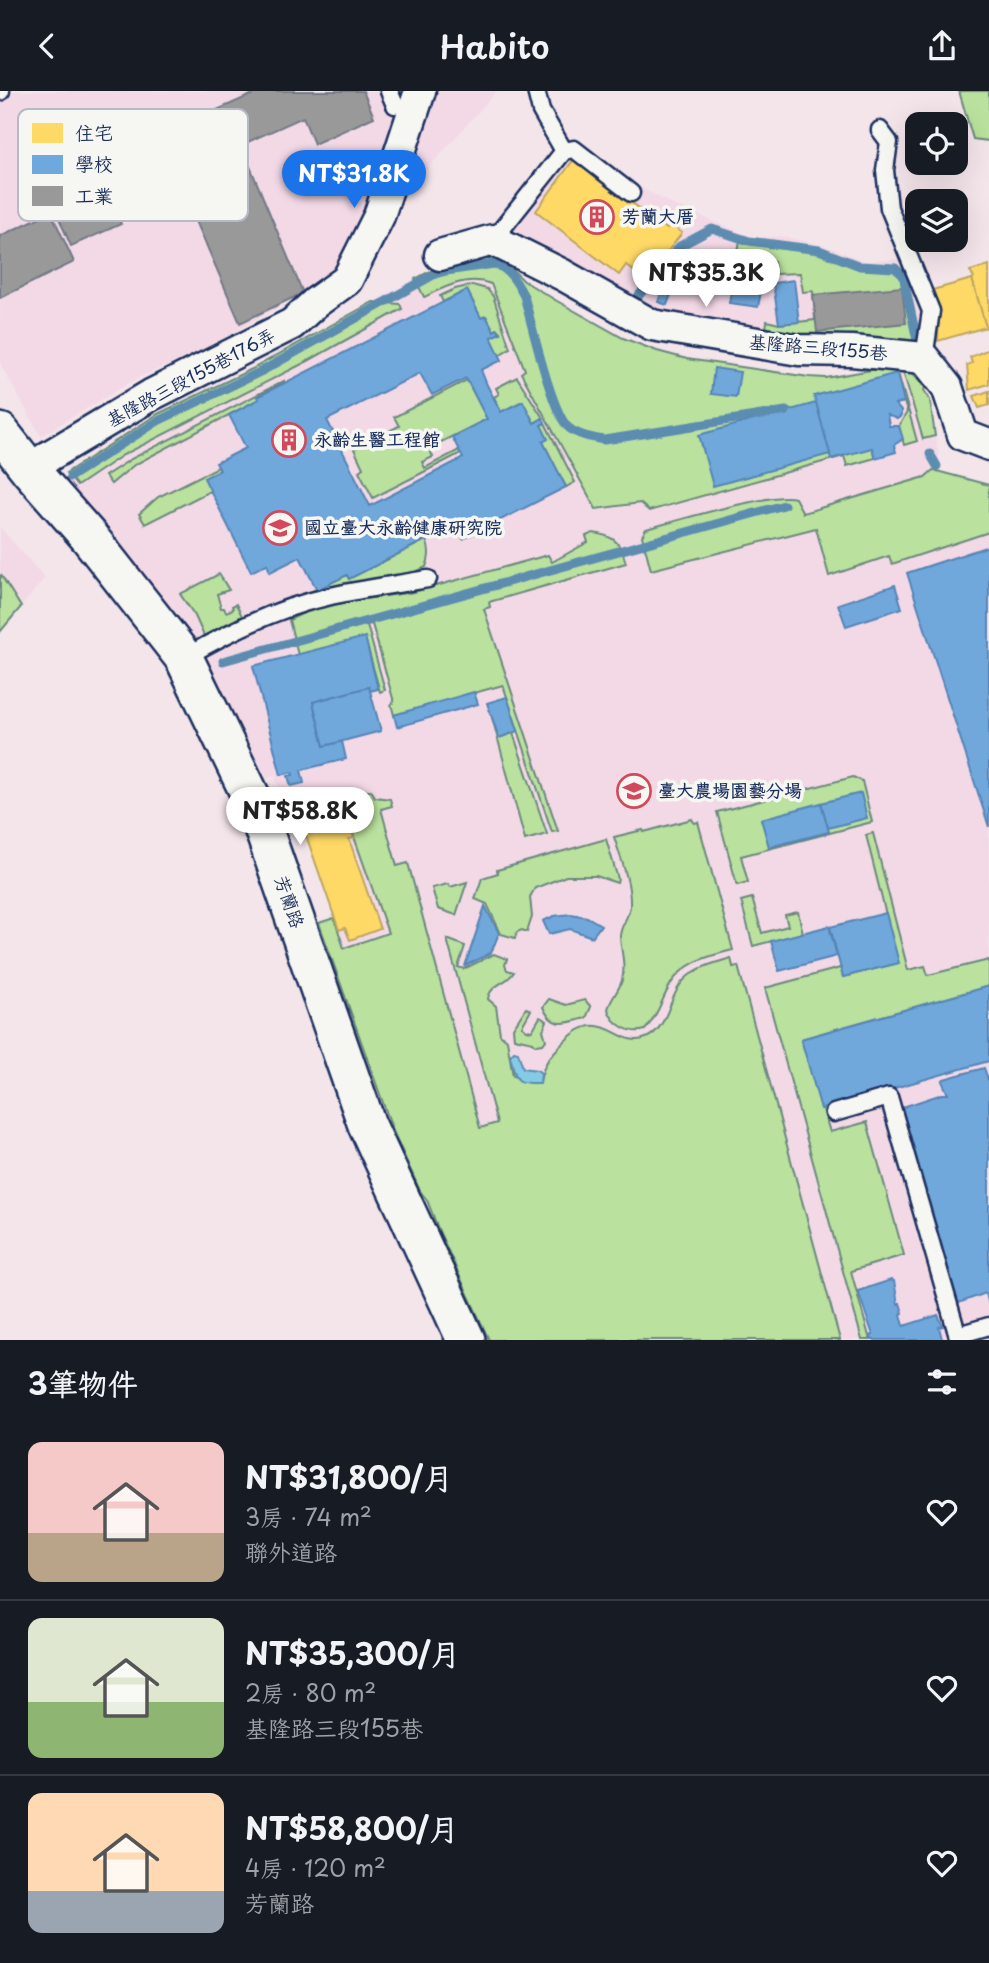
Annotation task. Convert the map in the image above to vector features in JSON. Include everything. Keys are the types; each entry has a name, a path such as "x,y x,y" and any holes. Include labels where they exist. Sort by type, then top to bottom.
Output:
{"street":[{"name":"基隆路三段155巷176弄","path":"30,470 151,395 292,324 347,280 379,216 400,157 401,96"},
{"name":"基隆路三段155巷","path":"493,240 563,275 652,325 799,350 852,351 924,358"},
{"path":"440,255 493,240"},
{"path":"924,358 947,387 963,435 989,445"},
{"name":"芳蘭路","path":"0,432 89,537 184,658 255,805 367,1125 466,1340"}],"lane":[{"path":"536,91 541,111 564,151"},
{"path":"880,130 889,142 885,170 889,208 930,311 924,358"},
{"path":"493,240 564,151 574,149 631,193"},
{"path":"184,658 277,612 327,597 428,579"},
{"path":"834,1113 890,1097 959,1338 989,1326"}],"shaded area":[{"path":"0,91 497,91 328,280 195,354 138,378 41,436 0,364"},
{"path":"574,141 632,183 676,206 755,238 781,236 826,246 864,261 900,259 920,308 921,345 864,345 658,316 506,234 551,159"},
{"name":"臺大農場園藝分場","path":"500,258 524,281 623,338 687,359 826,378 905,364 925,387 930,400 940,463 933,470 989,485 989,1340 501,1340 344,949 299,816 291,818 274,776 267,779 203,654 65,482 66,473 158,414 252,369 438,266"},
{"path":"0,527 45,578 0,632"}],"green space":[{"path":"959,91 989,91 989,141 973,139 968,112 965,112"},
{"path":"740,240 818,252 860,268 893,270 902,276 916,344 765,337 767,321 779,324 815,320 813,291 803,292 800,273 775,274 774,261 767,257 738,252"},
{"path":"500,258 524,281 623,338 687,359 826,378 905,364 925,387 930,400 935,436 923,439 903,371 898,373 917,441 904,445 899,426 907,412 904,402 884,407 889,426 881,428 872,448 875,458 847,466 844,456 649,511 640,503 596,509 521,373 525,370 491,284 465,282 424,297 415,279 437,268 456,263"},
{"path":"472,285 487,289 493,296 510,348 499,355 491,337 500,332 497,329 494,331 486,316 481,318 467,290 443,302 440,296"},
{"path":"373,302 400,304 402,309 308,361 123,455 77,486 66,473 158,414 252,369"},
{"path":"517,377 543,418 534,423 522,401 501,412 494,397 499,394 496,388"},
{"path":"467,380 487,419 429,448 433,457 422,462 425,468 459,450 461,453 373,498 359,471 363,468 354,449 399,426 394,417"},
{"path":"284,381 258,396 259,399 134,465 111,484 105,476 131,459"},
{"path":"545,423 575,482 566,487 543,442 541,425"},
{"path":"218,467 220,470 210,491 145,524 139,514 158,497"},
{"path":"933,470 989,485 989,532 892,564 889,556 829,576 816,528 651,570 642,536 646,529 723,508 784,497 795,498 803,513 925,477"},
{"path":"593,533 616,541 626,563 489,602 490,607 484,609 558,831 552,832 503,685 394,715 391,704 394,702 372,624 367,625 385,690 380,692 365,638 298,655 289,620 320,605 414,592 548,555 552,562 588,542 586,536"},
{"path":"426,540 429,553 426,567 403,578 284,604 347,575 349,579"},
{"path":"219,574 229,590 217,594 221,608 226,612 236,604 242,616 204,636 195,616 180,594"},
{"path":"0,576 21,607 0,632"},
{"path":"490,710 499,738 513,733 547,834 525,840"},
{"path":"853,777 862,781 872,822 741,856 748,882 737,885 717,812"},
{"path":"371,790 375,797 390,799 392,806 381,809 397,866 408,863 480,1128 497,1123 447,939 465,946 458,967 464,969 494,954 507,959 507,970 514,972 492,990 488,999 496,1006 500,1034 507,1040 513,1076 540,1082 543,1069 551,1056 578,1031 589,1026 600,1026 627,1038 646,1038 658,1028 680,985 690,974 731,958 733,967 738,966 840,1340 489,1340 393,1131 319,923 334,918 344,948 388,933 341,800"},
{"path":"692,819 694,823 698,822 733,950 697,961 681,972 674,978 656,1015 645,1030 628,1030 613,1019 608,1009 622,980 620,933 630,906 627,880 614,837"},
{"path":"873,833 908,970 925,966 928,975 989,960 989,986 801,1039 830,1132 867,1122 904,1255 851,1271 870,1340 862,1340 765,988 840,968 843,977 898,963 866,835"},
{"path":"606,839 617,883 596,876 566,876 535,888 530,897 532,917 527,932 517,932 515,938 501,934 487,904 475,899 482,878 498,873 497,870"},
{"path":"467,882 456,915 438,909 432,888"},
{"path":"752,898 762,933 788,926 785,915 798,912 803,933 753,946 741,901"},
{"path":"549,999 566,1005 585,1000 591,1007 586,1018 561,1023 551,1019 543,1007"},
{"path":"526,1008 531,1010 522,1026 527,1030 532,1031 540,1017 547,1021 543,1030 546,1040 543,1044 536,1045 514,1038 513,1028"}],"water":[{"path":"514,1051 518,1052 523,1068 541,1073 540,1083 525,1083 518,1079 510,1056"}],"building: 住宅":[{"name":"芳蘭大厝","path":"574,159 667,229 670,224 682,233 654,269 644,261 635,272 626,265 619,275 536,211"},
{"path":"989,265 989,328 986,328 970,271"},
{"path":"972,279 986,327 938,341 939,313 929,291"},
{"path":"989,349 989,384 969,390 967,365 972,363 970,357"},
{"path":"989,391 989,405 979,408 974,396"},
{"path":"341,800 354,838 349,839 380,929 350,940 345,928 339,930 299,815"}],"building: 學校":[{"path":"738,252 768,257 758,307 729,303"},
{"path":"667,278 676,281 667,305 658,302"},
{"path":"794,280 799,322 779,324 773,283"},
{"name":"永齡生醫工程館","path":"467,290 481,318 486,316 494,331 497,329 500,333 491,337 502,360 481,370 487,385 501,412 523,401 534,423 543,418 545,423 541,425 548,439 543,442 566,487 463,539 455,525 349,579 347,575 317,590 300,557 270,572 267,564 251,572 204,478 220,470 216,463 246,448 229,415 259,399 257,397","holes":["420,373 432,395 466,378 487,419 452,437 463,458 370,506 327,420"]},
{"path":"714,368 740,372 736,397 711,394"},
{"path":"897,373 904,402 895,404 901,411 901,416 897,419 887,415 889,426 899,426 903,439 894,445 896,452 875,458 872,448 831,459 814,396"},
{"path":"816,403 830,454 713,486 699,435"},
{"path":"989,546 989,827 907,573"},
{"path":"895,585 902,608 846,626 838,604"},
{"path":"365,637 378,689 370,691 369,687 313,702 324,746 342,741 346,759 301,770 304,783 291,786 288,776 293,775 292,772 281,775 253,666"},
{"path":"369,687 381,731 324,746 313,702"},
{"path":"474,692 478,704 397,727 394,715"},
{"path":"507,697 518,731 499,738 487,703"},
{"path":"861,793 867,818 828,828 821,803"},
{"path":"821,803 829,832 769,847 761,819"},
{"path":"485,906 499,933 491,953 465,966"},
{"path":"886,913 899,963 843,977 830,927"},
{"path":"571,914 587,917 601,925 592,937 570,929 549,934 543,921 554,916"},
{"path":"829,926 837,956 779,971 771,941"},
{"path":"989,986 989,1061 821,1109 801,1039"},
{"path":"984,1068 989,1082 989,1305 986,1293 956,1304 900,1108 948,1094 942,1081 944,1079"},
{"path":"894,1281 904,1326 938,1315 943,1326 939,1327 942,1339 947,1340 872,1340 870,1336 873,1335 858,1291"}],"building: 工業":[{"path":"260,91 363,91 374,117 314,144 303,117 248,142 248,109 219,109"},
{"path":"248,162 303,293 240,323 196,221 248,221"},
{"path":"32,221 55,221 74,262 0,298 0,236"},
{"path":"60,221 120,221 121,224 71,246"},
{"path":"902,287 906,323 817,332 813,295"}],"waterway":[{"path":"631,305 680,246 712,229 749,241 819,250 860,266 895,268 903,275 918,345"},
{"path":"70,477 158,421 262,371 435,274 494,264 508,272 524,296 556,405 562,420 577,433 605,440 786,411"},
{"path":"930,454 937,466"},
{"path":"223,661 784,505"}],"place":[{"name":"芳蘭大厝","path":"597,217"},
{"name":"永齡生醫工程館","path":"289,440"},
{"name":"國立臺大永齡健康研究院","path":"280,528"},
{"name":"臺大農場園藝分場","path":"634,791"}]}
